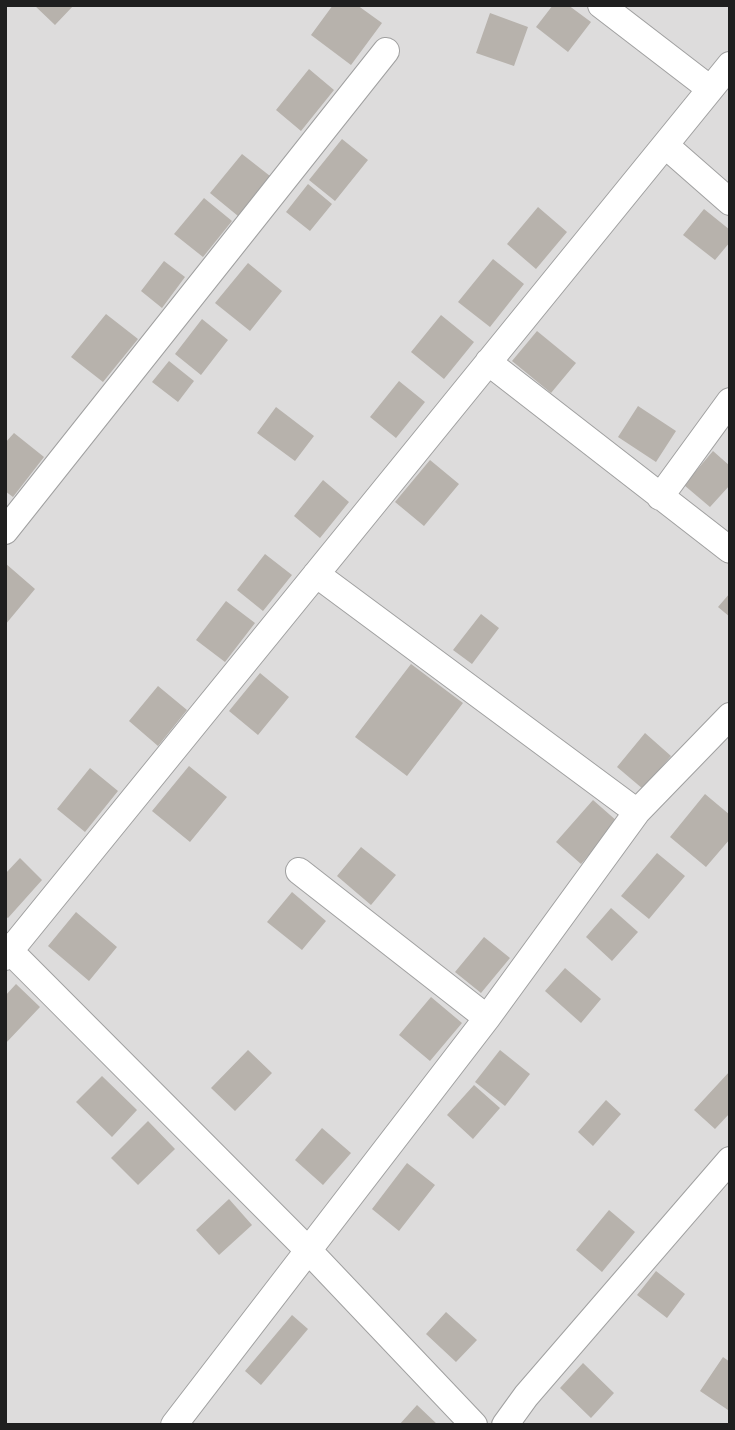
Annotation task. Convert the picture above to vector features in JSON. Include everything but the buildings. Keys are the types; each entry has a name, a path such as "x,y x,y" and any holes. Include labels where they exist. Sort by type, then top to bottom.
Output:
{"street":[{"path":"601,5 709,88"},
{"path":"5,531 386,51"},
{"path":"474,1425 307,1248 7,951 730,65"},
{"path":"665,145 730,202"},
{"path":"488,362 730,550"},
{"path":"660,497 730,401"},
{"path":"316,574 637,812"},
{"path":"174,1425 307,1248 486,1018 637,812 730,716"},
{"path":"299,871 486,1018"},
{"path":"505,1425 526,1396 730,1160"}],"shaded area":[{"path":"5,5 730,5 730,1425 5,1425"}]}
